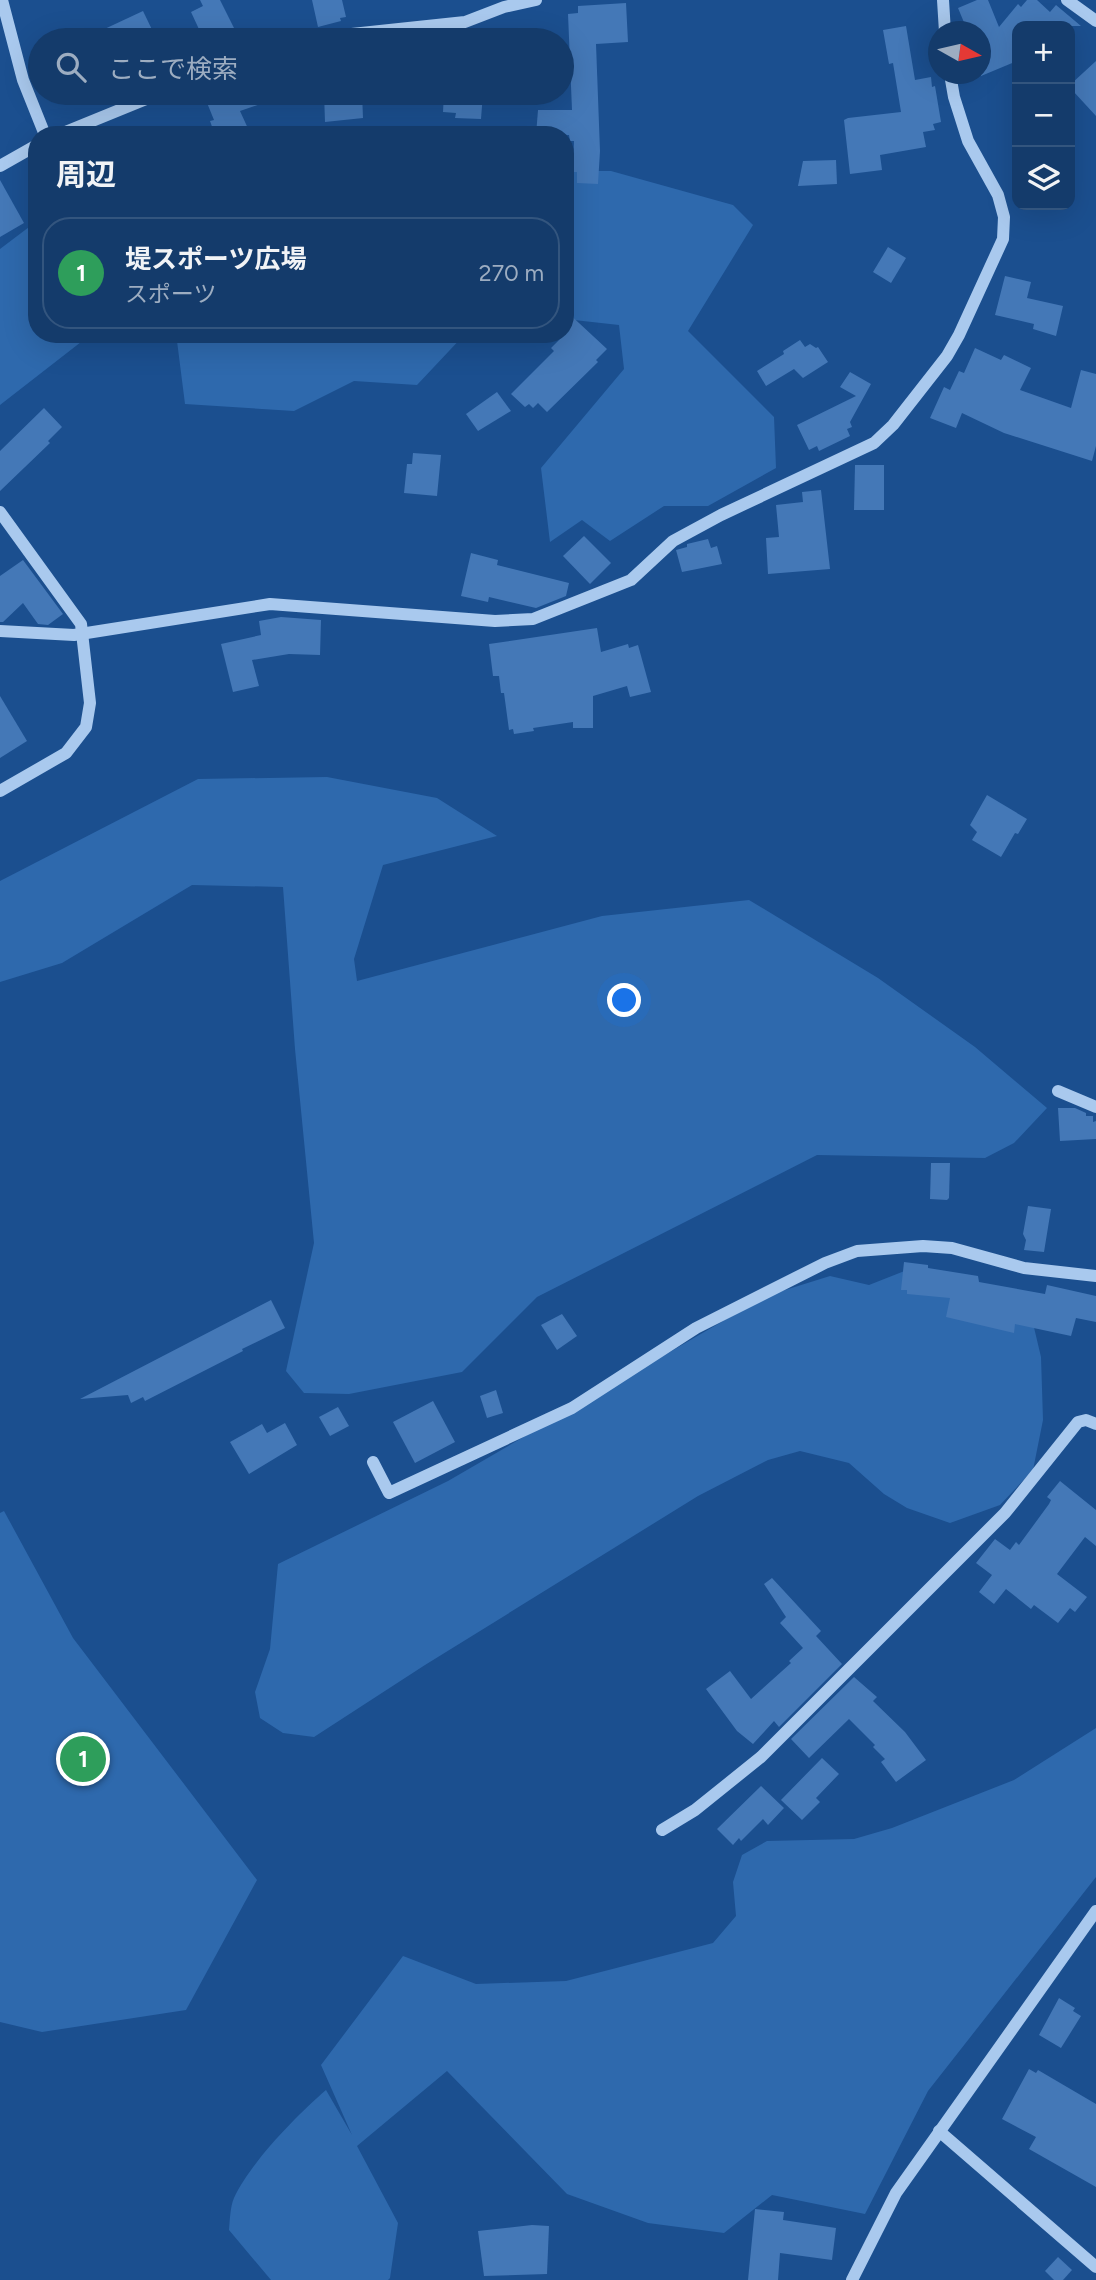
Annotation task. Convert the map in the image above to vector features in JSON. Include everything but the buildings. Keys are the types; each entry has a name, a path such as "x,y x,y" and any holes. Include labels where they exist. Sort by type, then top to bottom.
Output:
{"street":[{"path":"2,0 28,92"},
{"path":"408,28 465,22 504,7 536,0"},
{"path":"943,0 944,21"},
{"path":"1067,0 1096,21"},
{"path":"0,631 74,635 270,604 495,621 533,618 631,580 673,541 721,515 874,443 893,425 947,356 1003,239 1004,217 998,195 968,141 952,84"},
{"path":"33,105 41,126"},
{"path":"80,126 132,105"},
{"path":"0,166 28,150"},
{"path":"0,512 81,624 90,703 86,727 66,752 0,791"},
{"path":"1058,1091 1096,1107"},
{"path":"373,1462 389,1493 572,1408 696,1328 825,1262 857,1251 923,1246 952,1248 1024,1268 1096,1276"},
{"path":"662,1830 695,1810 761,1757 1005,1513 1078,1422 1086,1420 1096,1424"},
{"path":"852,2280 896,2193 1096,1911"},
{"path":"939,2131 1096,2267"}],"shaded area":[{"path":"574,171 611,171 733,205 753,225 688,331 774,417 776,468 708,506 664,506 610,541 582,520 550,542 541,468 624,369 619,325 574,320"},
{"path":"28,228 28,343 80,343 0,405 0,249"},
{"path":"177,343 457,343 417,385 354,381 294,411 185,404"},
{"path":"327,777 437,798 497,836 383,865 354,959 357,981 602,916 749,900 878,978 975,1047 1047,1108 1014,1143 985,1158 817,1155 537,1297 462,1372 349,1394 304,1393 286,1371 314,1243 283,887 192,885 62,963 0,982 0,881 198,779"},
{"path":"907,1270 1032,1319 1041,1357 1043,1420 1033,1470 1000,1505 950,1523 907,1508 884,1494 849,1463 800,1451 768,1460 698,1496 314,1737 283,1733 260,1718 255,1692 270,1649 278,1564 448,1481 766,1296 830,1276 869,1285"},
{"path":"4,1511 73,1638 257,1880 186,2010 42,2032 0,2022 0,1513"},
{"path":"1096,1728 1096,1877 928,2091 865,2214 772,2195 724,2233 648,2223 567,2194 447,2071 357,2146 398,2223 388,2280 271,2280 229,2230 233,2202 251,2170 288,2126 326,2090 352,2135 321,2065 403,1956 476,1984 566,1981 713,1943 736,1916 733,1882 742,1855 767,1841 854,1839 892,1828 1014,1780"}],"place":[{"name":"堤スポーツ広場","path":"83,1759"}]}
